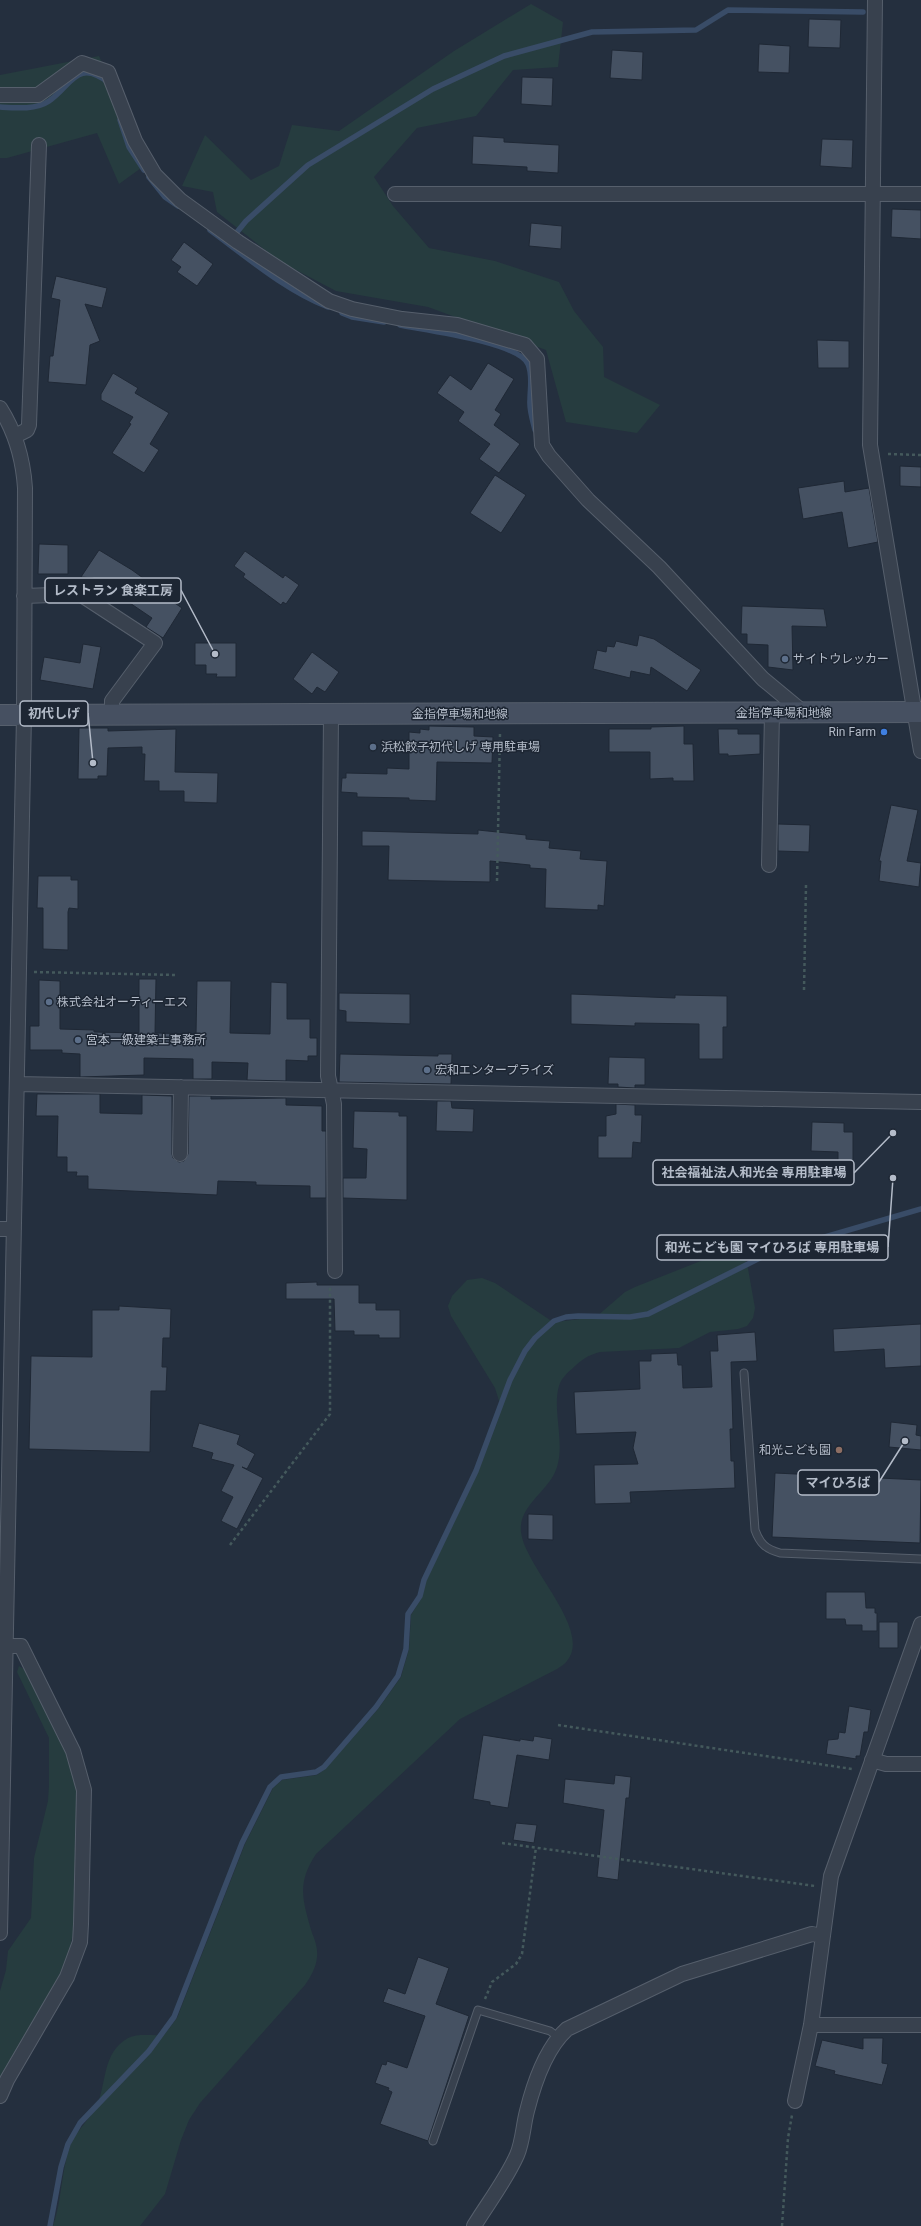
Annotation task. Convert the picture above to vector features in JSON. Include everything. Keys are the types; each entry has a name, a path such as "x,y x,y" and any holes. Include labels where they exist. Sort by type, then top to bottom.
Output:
{"main road":[{"name":"金指停車場和地線","path":"0,715 917,712"}],"street":[{"path":"874,0 872,454 917,712 921,751"},
{"path":"0,94 38,95 82,63 108,72 135,141 154,175 180,200 233,238 329,301 352,309 402,319 456,325 525,345 537,359 542,445 549,456 588,500 659,567 763,679 804,713"},
{"path":"15,436 27,430 29,425 39,145"},
{"path":"395,194 921,194"},
{"path":"0,408 15,436 22,459 25,488 24,715 14,1229 6,1365 7,1646 2,1718 0,1933"},
{"path":"24,596 80,594 155,643 112,701 112,715"},
{"path":"769,865 772,713"},
{"path":"331,714 328,1076 334,1112 335,1271"},
{"path":"17,1084 921,1102"},
{"path":"180,1154 181,1087"},
{"path":"0,1229 14,1229"},
{"path":"795,2101 811,2025 830,1876 921,1624"},
{"path":"0,2096 7,2080 67,1977 75,1960 80,1942 85,1810 83,1783 73,1752 21,1646 7,1646"},
{"path":"872,1760 886,1764 921,1764"},
{"path":"474,2226 517,2155 529,2103 546,2056 558,2037 577,2023 682,1974 812,1934 823,1936"},
{"path":"811,2025 921,2025"}],"lane":[{"path":"744,1373 755,1530 759,1542 768,1550 780,1553 921,1559"},
{"path":"433,2141 478,2010 550,2031 558,2037"}],"path":[{"path":"872,454 921,455"},
{"path":"497,880 500,714"},
{"path":"804,990 806,885"},
{"path":"19,972 177,975"},
{"path":"230,1545 330,1414 330,1279 335,1271"},
{"path":"558,1725 857,1770 867,1774"},
{"path":"502,1843 829,1888"},
{"path":"481,2010 492,1982 516,1964 522,1954 536,1847"},
{"path":"782,2226 788,2138 795,2101"}],"green space":[{"path":"531,4 563,22 558,67 513,70 476,116 417,128 374,177 393,206 429,248 495,261 559,282 574,311 603,347 604,377 660,405 637,433 566,422 546,350 428,307 336,291 279,261 217,212 213,192 182,186 205,135 251,180 279,166 292,125 339,131 454,51"},
{"path":"99,56 148,163 119,184 97,133 7,158 0,158 0,75"},
{"path":"726,1251 735,1251 742,1255 747,1263 755,1308 753,1318 747,1326 738,1329 710,1332 679,1348 596,1353 588,1356 578,1363 566,1374 560,1383 557,1395 560,1447 557,1467 553,1476 524,1514 521,1522 521,1532 525,1546 533,1562 565,1616 571,1633 573,1648 567,1661 557,1669 460,1719 316,1854 306,1874 303,1893 306,1911 317,1951 316,1965 313,1972 305,1985 200,2103 189,2120 181,2140 165,2194 140,2226 53,2226 70,2146 97,2105 109,2060 120,2044 128,2038 141,2035 164,2035 177,2018 245,1844 273,1788 282,1780 317,1775 325,1769 378,1709 401,1677 409,1649 411,1615 422,1597 426,1581 478,1472 498,1420 500,1404 495,1388 451,1316 448,1306 452,1296 467,1280 482,1278 495,1283 550,1320 556,1322 596,1317 625,1292"},
{"path":"19,1666 24,1669 67,1754 77,1790 75,1923 68,1958 61,1974 0,2079 0,1991 6,1970 8,1951 31,1918 34,1858 48,1801 49,1786 49,1738 17,1672"}],"building":[{"path":"809,19 841,20 840,48 808,47"},
{"path":"759,44 790,46 789,73 758,72"},
{"path":"612,50 643,52 642,80 610,78"},
{"path":"522,77 553,78 552,106 521,104"},
{"path":"473,136 504,138 504,142 559,145 558,173 527,171 527,167 472,164"},
{"path":"822,139 853,140 852,168 820,166"},
{"path":"892,209 921,210 921,239 891,237"},
{"path":"531,223 562,226 561,249 529,246"},
{"path":"184,242 213,264 197,286 177,272 181,267 171,260"},
{"path":"56,276 107,288 102,308 85,304 100,341 90,345 86,385 48,382 50,356 53,356 60,300 51,298"},
{"path":"817,340 849,341 849,368 818,368"},
{"path":"488,363 514,379 495,410 501,414 494,425 520,444 499,473 479,459 490,444 458,421 464,412 437,393 450,375 471,390"},
{"path":"113,373 138,388 135,393 169,413 150,444 159,450 144,473 112,453 131,424 129,423 133,417 101,400 101,394"},
{"path":"900,466 921,467 921,487 900,486"},
{"path":"495,475 526,495 501,533 470,513"},
{"path":"844,481 845,492 869,488 878,542 848,548 842,512 803,519 798,488"},
{"path":"39,544 68,545 68,574 38,574"},
{"path":"99,550 132,570 161,591 160,593 182,608 163,638 146,627 152,618 93,578 81,577"},
{"path":"245,551 283,578 285,575 299,585 286,604 283,602 281,605 243,577 245,574 234,566"},
{"path":"742,606 824,609 827,627 792,626 793,670 768,667 768,645 747,644 747,634 741,634"},
{"path":"639,635 654,639 701,670 687,691 651,667 650,675 631,671 630,678 593,669 597,650 606,652 607,646 614,647 616,641 637,646"},
{"path":"195,643 236,643 236,677 216,677 217,674 206,674 206,665 195,665"},
{"path":"83,644 101,647 93,689 40,680 44,657 80,663"},
{"path":"312,652 339,672 325,692 317,687 312,694 293,679"},
{"path":"429,726 474,727 474,736 493,737 492,763 437,762 436,801 409,800 409,798 357,797 357,793 341,792 342,778 346,778 346,773 387,774 387,768 409,769 409,732 420,733 420,729 429,730"},
{"path":"684,726 684,744 693,744 694,781 673,781 673,778 650,779 650,752 609,752 609,729 651,729 651,727"},
{"path":"79,728 108,728 108,731 176,729 175,772 218,773 217,803 184,802 184,791 159,791 159,781 144,781 145,754 142,754 142,747 108,748 107,776 98,776 98,779 78,779"},
{"path":"718,729 738,729 738,734 760,734 760,754 728,756 728,754 719,754"},
{"path":"891,805 918,810 907,861 921,863 919,887 879,881 881,861 879,861"},
{"path":"778,824 810,825 809,852 778,851"},
{"path":"478,830 526,835 526,839 550,841 549,848 581,851 580,859 607,861 604,906 598,905 598,910 545,908 546,869 530,868 530,865 490,861 490,882 388,880 389,846 362,846 362,831 478,834"},
{"path":"38,876 71,876 71,880 78,880 78,909 69,908 68,912 68,950 43,949 43,908 37,908"},
{"path":"139,979 156,979 155,1033 196,1034 197,981 231,981 230,1033 270,1034 271,982 287,983 287,1019 310,1019 310,1038 317,1038 317,1056 308,1056 308,1061 286,1060 286,1081 247,1080 248,1063 212,1062 212,1079 193,1079 193,1059 144,1058 144,1075 80,1077 80,1054 62,1053 62,1050 30,1050 30,1026 39,1026 39,980 60,981 60,1029 94,1030 94,1032 139,1033"},
{"path":"339,993 410,994 410,1024 346,1022 346,1011 339,1010"},
{"path":"571,994 675,998 675,995 727,996 727,1027 723,1027 723,1059 699,1059 699,1024 635,1023 635,1026 571,1024"},
{"path":"340,1054 438,1056 438,1054 452,1054 451,1084 339,1082"},
{"path":"609,1057 645,1058 645,1085 635,1085 635,1088 618,1087 618,1084 608,1084"},
{"path":"37,1094 100,1094 100,1113 142,1114 142,1095 172,1096 172,1154 173,1158 179,1162 184,1161 188,1154 189,1096 211,1096 211,1099 286,1098 286,1105 322,1106 322,1131 326,1131 326,1198 310,1198 310,1186 256,1185 256,1182 218,1181 217,1195 88,1189 88,1176 76,1176 77,1172 67,1172 67,1157 57,1157 58,1116 36,1116"},
{"path":"437,1101 451,1101 452,1108 474,1109 473,1132 436,1131"},
{"path":"616,1104 635,1105 635,1115 642,1115 641,1143 633,1142 632,1158 598,1158 598,1136 606,1136 606,1116 616,1114"},
{"path":"354,1111 399,1112 399,1116 407,1116 407,1200 343,1198 343,1178 366,1178 367,1149 353,1148"},
{"path":"812,1122 844,1123 844,1132 853,1132 853,1171 838,1170 838,1152 811,1151"},
{"path":"317,1282 317,1285 359,1285 359,1303 376,1303 376,1310 400,1310 400,1338 379,1338 379,1335 354,1335 354,1331 335,1331 334,1299 286,1299 286,1283"},
{"path":"119,1306 171,1309 170,1338 163,1338 162,1367 167,1367 166,1391 151,1391 150,1452 29,1449 31,1356 92,1357 92,1310 119,1310"},
{"path":"921,1324 921,1366 885,1368 884,1349 834,1352 833,1329"},
{"path":"755,1332 757,1361 731,1362 733,1429 730,1429 731,1461 734,1461 735,1488 630,1492 631,1503 595,1504 594,1465 638,1464 633,1448 636,1432 576,1434 574,1392 640,1389 639,1361 651,1361 651,1354 677,1353 678,1365 682,1365 683,1388 712,1387 710,1351 718,1351 717,1335"},
{"path":"891,1422 917,1425 916,1435 921,1436 921,1450 889,1447"},
{"path":"199,1423 240,1435 237,1444 255,1454 247,1469 242,1467 263,1478 237,1529 221,1521 233,1497 221,1491 234,1465 211,1459 213,1453 192,1447"},
{"path":"775,1473 921,1480 920,1543 772,1537"},
{"path":"528,1514 553,1515 553,1540 528,1539"},
{"path":"826,1592 865,1592 866,1608 875,1608 875,1613 877,1613 877,1631 862,1631 862,1625 846,1625 845,1619 826,1619"},
{"path":"879,1622 898,1622 898,1648 879,1648"},
{"path":"849,1706 871,1710 868,1732 864,1732 860,1756 856,1756 856,1759 826,1754 828,1740 838,1739 839,1732 845,1733"},
{"path":"483,1735 520,1741 520,1739 533,1741 534,1736 552,1739 549,1760 517,1755 508,1808 490,1805 490,1802 473,1799"},
{"path":"615,1775 631,1777 629,1798 626,1798 618,1880 597,1877 604,1810 563,1803 565,1779 614,1784"},
{"path":"516,1823 537,1825 534,1843 513,1840"},
{"path":"418,1957 449,1968 436,2004 469,2016 428,2141 380,2124 392,2092 388,2090 389,2088 375,2083 382,2064 386,2065 387,2061 407,2068 425,2016 383,2002 388,1988 405,1994"},
{"path":"863,2038 883,2038 882,2063 888,2064 882,2085 834,2074 835,2071 815,2066 822,2040 863,2049"}],"waterway":[{"path":"233,237 246,221 308,165 433,89 504,56 592,32 696,30 728,10 863,12"},
{"path":"0,107 25,108 44,104 57,95 82,73 89,73 98,76 109,83"},
{"path":"120,120 129,147 144,170"},
{"path":"149,177 165,197 178,206"},
{"path":"210,230 282,283 328,307"},
{"path":"342,313 352,317 384,322"},
{"path":"400,325 490,343 521,356 530,368 530,408 535,430"},
{"path":"50,2226 61,2167 68,2144 80,2123 149,2051 174,2017 242,1843 270,1787 281,1777 316,1772 324,1767 376,1707 398,1676 406,1649 408,1614 420,1596 424,1580 476,1471 510,1380 525,1351 535,1338 554,1321 566,1317 630,1317 648,1314 770,1253 921,1209"}],"place":[{"name":"レストラン 食楽工房","path":"215,654"},
{"name":"サイトウレッカー","path":"785,659"},
{"name":"Rin Farm","path":"884,732"},
{"name":"浜松餃子初代しげ 専用駐車場","path":"373,747"},
{"name":"初代しげ","path":"93,763"},
{"name":"株式会社オーティーエス","path":"49,1002"},
{"name":"宮本一級建築士事務所","path":"78,1040"},
{"name":"宏和エンタープライズ","path":"427,1070"},
{"name":"社会福祉法人和光会 専用駐車場","path":"893,1133"},
{"name":"和光こども園 マイひろば 専用駐車場","path":"893,1178"},
{"name":"マイひろば","path":"905,1441"},
{"name":"和光こども園","path":"839,1450"}]}
